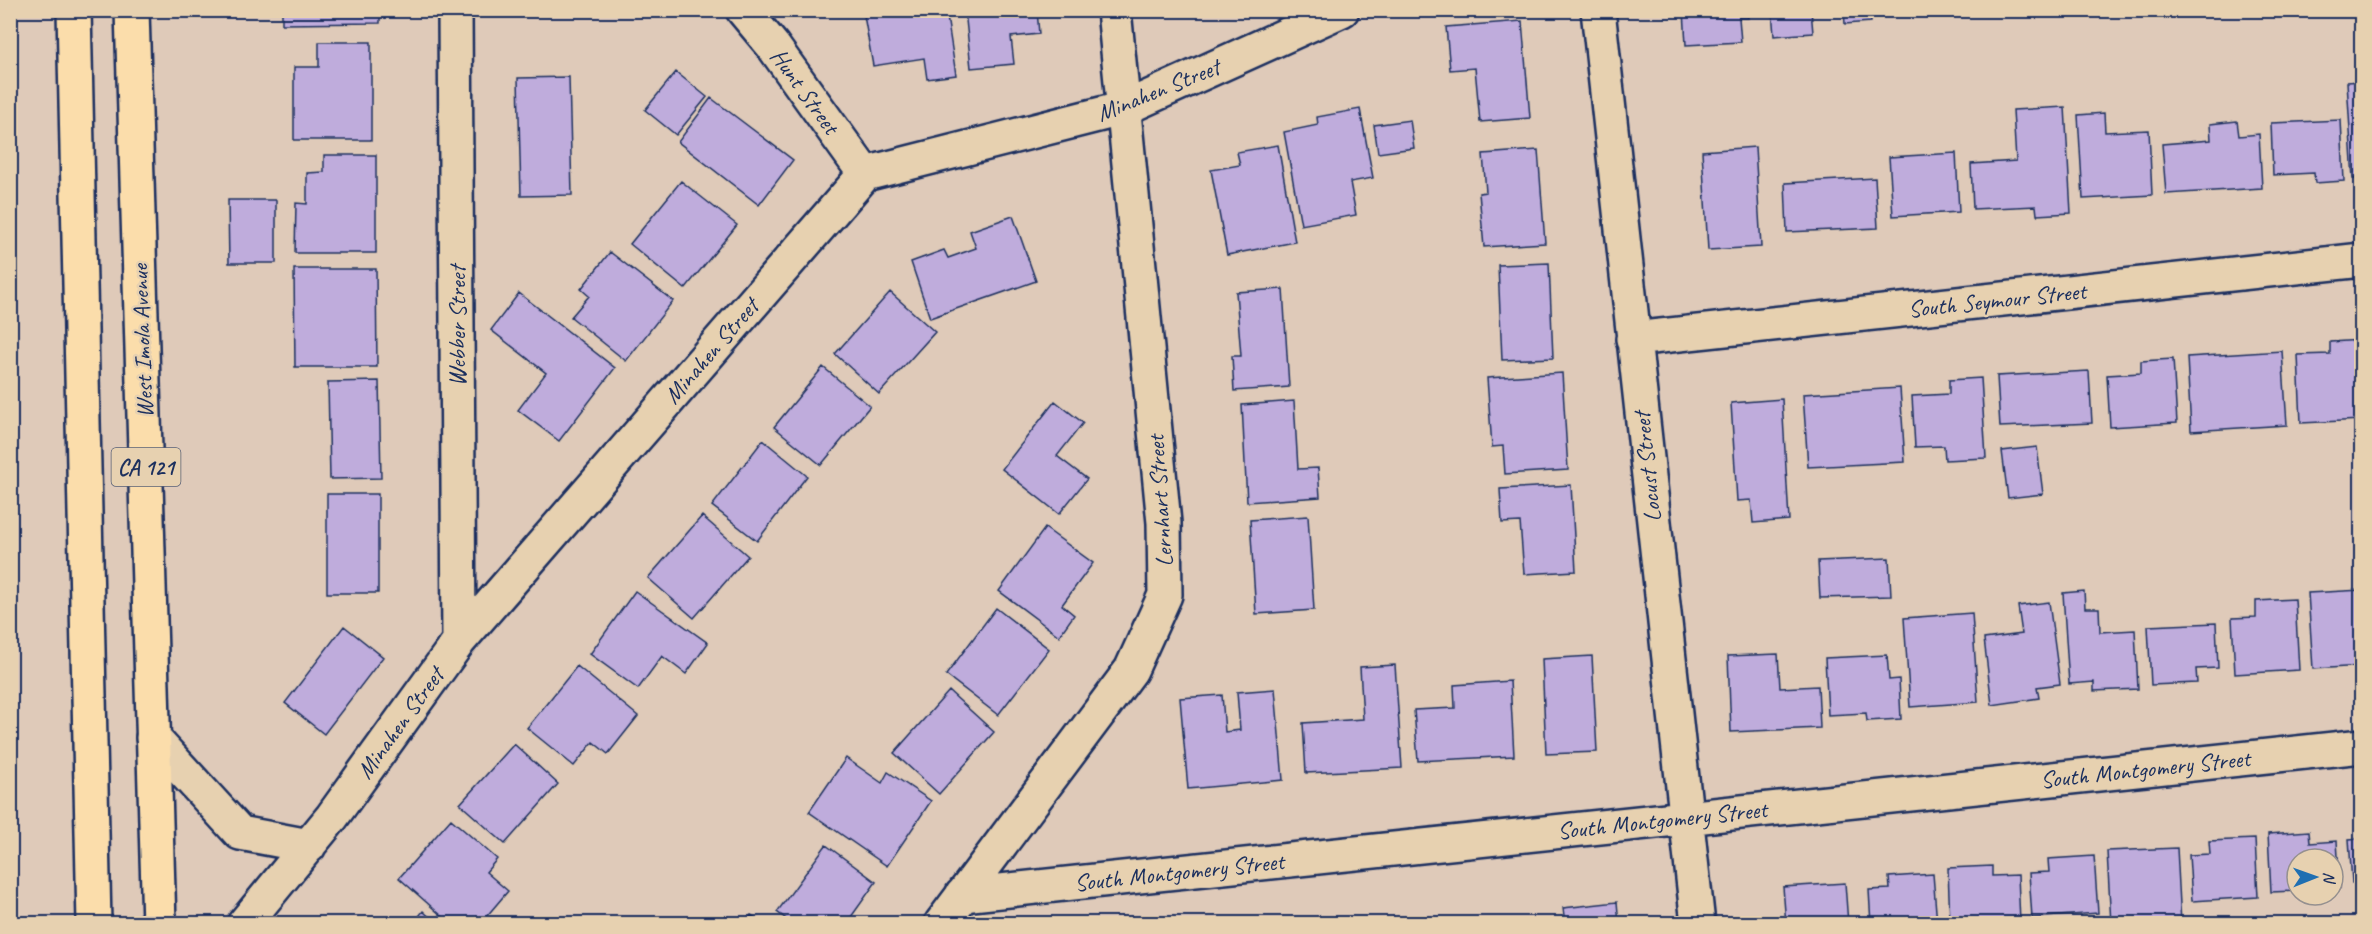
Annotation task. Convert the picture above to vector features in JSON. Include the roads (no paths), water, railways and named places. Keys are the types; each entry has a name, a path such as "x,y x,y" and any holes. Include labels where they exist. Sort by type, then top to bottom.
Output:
{"main road":[{"name":"CA 121","path":"74,10 94,924"},
{"name":"West Imola Avenue","path":"132,10 159,924"}],"street":[{"name":"Webber Street","path":"456,10 459,641"},
{"name":"Hunt Street","path":"743,10 773,46 865,174"},
{"name":"Lernhart Street","path":"941,924 1131,670 1165,595 1164,523 1114,10"},
{"name":"Minahen Street","path":"244,924 332,817 459,641 865,174 1125,108 1342,10"},
{"name":"Locust Street","path":"1598,10 1698,924"},
{"name":"South Seymour Street","path":"1633,339 2361,260"},
{"path":"153,738 240,833 309,846"},
{"name":"South Montgomery Street","path":"962,895 2361,746"}]}
